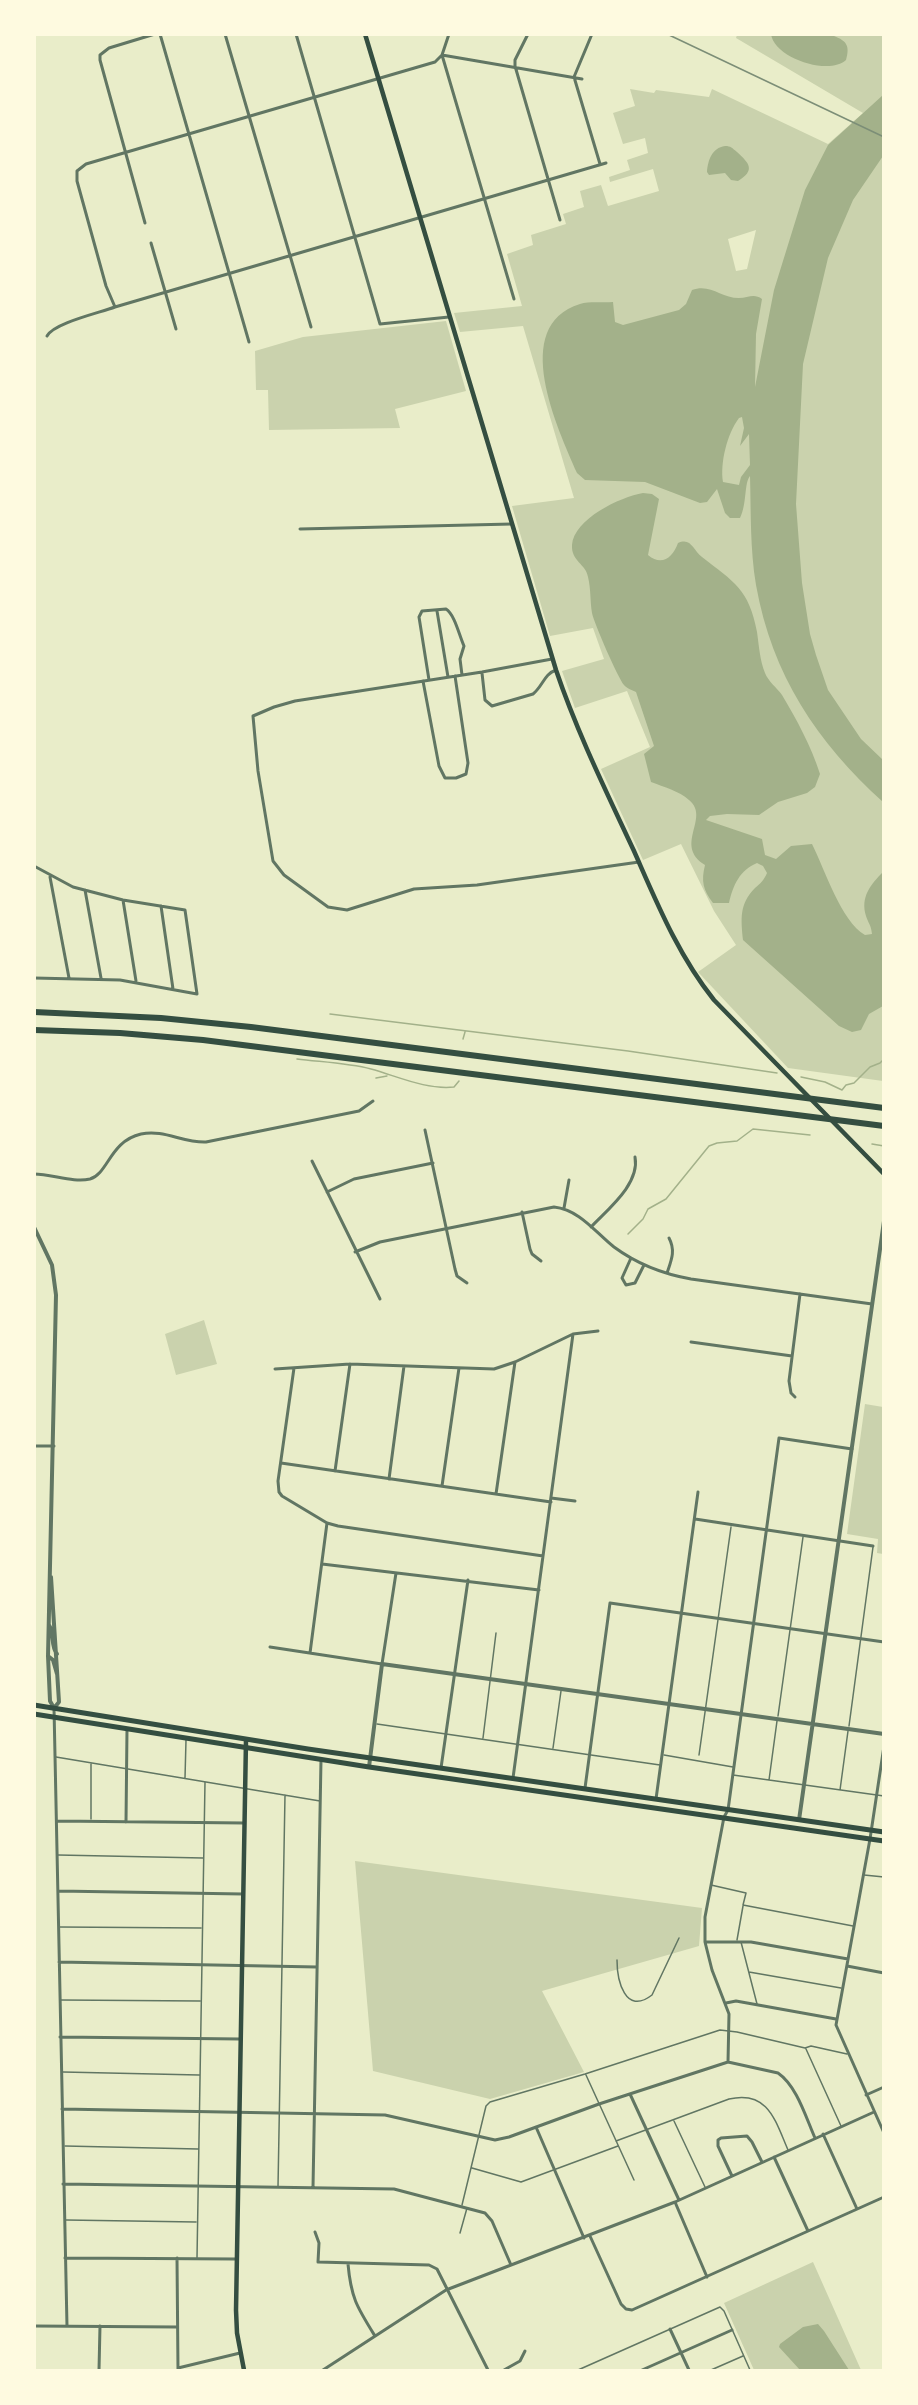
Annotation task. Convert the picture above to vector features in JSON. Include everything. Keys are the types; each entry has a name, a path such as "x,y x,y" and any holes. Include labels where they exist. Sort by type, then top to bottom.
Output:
{"highway":[{"path":"34,1012 151,1017 251,1027 884,1108"},
{"path":"34,1030 130,1033 203,1040 884,1126"}],"main road":[{"path":"365,34 552,658 575,723 682,954 704,987 884,1174"},
{"path":"34,1705 246,1740 884,1832"},
{"path":"34,1714 321,1760 884,1840"},
{"path":"244,2370 236,2310 236,2259 246,1740"}],"street":[{"path":"145,223 100,66 100,55 109,48 155,34"},
{"path":"160,34 249,342"},
{"path":"225,34 310,327"},
{"path":"296,34 380,324 450,317"},
{"path":"115,307 106,286 77,181 77,171 86,164 435,62 442,55 449,34"},
{"path":"528,34 515,60 515,66 560,220"},
{"path":"592,34 574,77 600,164"},
{"path":"442,55 582,79"},
{"path":"442,55 514,299"},
{"path":"47,336 50,330 59,325 115,307 606,163"},
{"path":"151,243 176,329"},
{"path":"300,529 512,524"},
{"path":"429,680 419,617 426,609 449,611 454,619 465,646 460,659 462,675"},
{"path":"437,611 448,677"},
{"path":"552,658 482,672 295,701 253,716 258,771 273,861 284,875 328,907 347,910 414,890 477,885 639,862"},
{"path":"482,672 485,700 492,706 533,693 538,690 549,672 556,670"},
{"path":"423,681 439,766 446,778 456,778 466,774 468,763 455,676"},
{"path":"34,866 62,883 85,890 123,900 185,910 197,994 136,981 101,978 34,978"},
{"path":"50,876 69,978"},
{"path":"85,890 101,978"},
{"path":"123,900 136,981"},
{"path":"161,906 173,989"},
{"path":"34,1174 89,1179 99,1172 114,1150 130,1138 140,1134 158,1133 188,1141 206,1142 359,1111 373,1101"},
{"path":"425,1130 455,1269 458,1276 467,1283"},
{"path":"591,1227 619,1196 634,1175 635,1157"},
{"path":"312,1161 380,1299"},
{"path":"327,1192 354,1179 433,1162"},
{"path":"564,1208 569,1180"},
{"path":"356,1252 380,1242 544,1207 564,1208 631,1258 667,1274 872,1304"},
{"path":"522,1212 532,1254 541,1261"},
{"path":"799,1820 884,1221"},
{"path":"34,1227 52,1265 57,1295 48,1656 50,1701 54,1708 67,2326"},
{"path":"667,1274 673,1257 672,1243 669,1238"},
{"path":"631,1258 622,1278 627,1285 635,1283 644,1265"},
{"path":"795,1397 789,1387 800,1294"},
{"path":"275,1369 350,1364 494,1369 515,1362 573,1334 598,1331"},
{"path":"513,1778 573,1334"},
{"path":"691,1342 792,1356"},
{"path":"496,1494 515,1362"},
{"path":"335,1471 350,1364"},
{"path":"388,1479 404,1366"},
{"path":"294,1368 279,1492 327,1523 338,1526 543,1556"},
{"path":"442,1486 459,1368"},
{"path":"728,2061 730,2020 726,2003 712,1970 705,1942 705,1917 724,1817 728,1810 779,1438 852,1449"},
{"path":"34,1446 54,1446"},
{"path":"281,1463 496,1494 575,1501"},
{"path":"656,1799 699,1492"},
{"path":"695,1519 873,1546"},
{"path":"310,1653 327,1523"},
{"path":"322,1564 539,1590"},
{"path":"369,1767 396,1573"},
{"path":"51,1577 59,1702 54,1708"},
{"path":"441,1768 468,1580"},
{"path":"585,1789 610,1603 884,1642"},
{"path":"49,1624 52,1629 53,1650 57,1655"},
{"path":"270,1647 884,1734"},
{"path":"48,1656 53,1660 57,1674"},
{"path":"126,1822 127,1729"},
{"path":"884,1746 864,1875 836,2019 837,2030 884,2133"},
{"path":"313,2188 321,1760"},
{"path":"56,1821 244,1823"},
{"path":"58,1891 243,1894"},
{"path":"705,1942 739,1941 848,1959"},
{"path":"59,1962 317,1967"},
{"path":"847,1966 884,1973"},
{"path":"726,2003 736,2001 758,2004 836,2019"},
{"path":"60,2037 240,2039"},
{"path":"62,2109 392,2116 479,2137 503,2139 728,2061 783,2076 791,2086 815,2138"},
{"path":"866,2095 884,2087"},
{"path":"630,2094 679,2200"},
{"path":"323,2370 446,2290 675,2202 874,2112"},
{"path":"536,2127 584,2238"},
{"path":"823,2134 857,2209"},
{"path":"732,2176 718,2146 718,2140 721,2138 747,2136 762,2162"},
{"path":"774,2157 808,2231"},
{"path":"63,2184 394,2189 481,2211 488,2216 511,2265"},
{"path":"590,2235 621,2304 626,2309 636,2309 884,2197"},
{"path":"675,2202 707,2277"},
{"path":"315,2232 319,2243 318,2262 433,2266 440,2273 446,2290 488,2370"},
{"path":"65,2258 236,2259"},
{"path":"177,2258 178,2369 240,2353"},
{"path":"348,2263 352,2296 356,2307 375,2336"},
{"path":"34,2326 177,2327"},
{"path":"99,2370 100,2326"},
{"path":"670,2330 689,2370"},
{"path":"642,2370 732,2330"},
{"path":"504,2370 520,2361 525,2351"}],"lane":[{"path":"699,1755 731,1525"},
{"path":"769,1780 803,1536"},
{"path":"840,1790 873,1546"},
{"path":"482,1739 496,1633"},
{"path":"553,1749 561,1689"},
{"path":"374,1724 661,1765"},
{"path":"185,1778 186,1739"},
{"path":"662,1755 734,1767"},
{"path":"55,1757 320,1801"},
{"path":"91,1763 91,1821"},
{"path":"733,1775 884,1796"},
{"path":"197,2259 205,1782"},
{"path":"278,2187 285,1795"},
{"path":"57,1856 204,1858"},
{"path":"864,1875 884,1877"},
{"path":"711,1886 746,1893 739,1941 758,2004"},
{"path":"743,1905 854,1926"},
{"path":"58,1927 202,1929"},
{"path":"617,1960 618,1978 623,1992 632,2000 643,2000 652,1995 679,1938"},
{"path":"749,1972 842,1988"},
{"path":"60,2000 201,2001"},
{"path":"462,2206 486,2106 490,2102 720,2031 848,2054"},
{"path":"805,2048 841,2127"},
{"path":"61,2072 200,2075"},
{"path":"585,2074 634,2180"},
{"path":"616,2141 729,2099 750,2097 771,2111 788,2150"},
{"path":"674,2119 705,2188"},
{"path":"63,2146 199,2149"},
{"path":"471,2168 521,2182 618,2146"},
{"path":"460,2233 467,2207"},
{"path":"64,2220 197,2222"},
{"path":"578,2370 720,2307 724,2311 750,2370"},
{"path":"711,2370 744,2356"}],"shaded area":[{"path":"771,34 834,36 846,45 848,51 846,60 828,66 803,62 792,57 774,43"},
{"path":"737,35 883,35 883,1081 788,1068 698,972 736,945 714,911 681,844 643,860 601,769 650,747 627,691 575,708 562,671 604,659 593,628 550,636 512,506 574,498 523,326 460,332 454,313 522,306 507,254 533,245 531,235 566,224 563,214 584,207 580,191 601,185 608,206 659,191 653,169 610,182 609,177 630,170 627,160 648,153 645,138 623,144 613,113 635,106 630,89 709,97 712,89 828,144 863,113 736,38","holes":["756,230 747,269 736,271 728,239"]},
{"path":"883,95 883,156 853,200 828,258 803,364 796,504 802,583 810,634 816,655 828,690 861,739 883,760 883,802 859,779 818,731 801,705 773,648 763,618 754,571 750,476 740,518 730,518 725,513 717,489 707,502 700,503 645,482 585,480 577,473 559,431 545,380 543,356 547,334 559,316 580,304 613,302 615,322 623,325 679,310 686,304 692,290 704,288 727,296 742,298 754,296 762,299 756,334 755,387 774,290 805,190 828,145","holes":["742,417 744,428 740,446 749,434 750,465 741,477 739,485 723,482 723,466 728,440 739,418"]},
{"path":"725,146 737,152 749,166 747,173 738,181 731,180 725,173 709,175 707,172 712,155 717,149"},
{"path":"446,321 466,391 395,409 400,428 269,430 268,390 256,390 255,351 303,337"},
{"path":"643,493 652,494 659,499 648,555 653,559 666,559 678,543 689,543 702,557 731,580 745,596 754,617 765,673 793,714 820,774 815,787 807,793 778,802 759,815 727,814 710,816 706,820 762,839 765,855 776,859 791,846 812,844 841,907 848,919 865,935 872,934 864,903 871,886 883,872 883,1006 869,1014 861,1030 852,1032 839,1026 743,940 744,906 750,894 767,873 763,866 757,863 742,874 735,884 729,903 713,903 704,885 705,865 696,857 692,849 695,807 681,794 651,782 644,754 654,746 636,692 624,685 606,650 592,613 587,573 572,550 575,535 589,518 611,504"},
{"path":"204,1320 217,1364 176,1375 165,1334"},
{"path":"865,1404 883,1407 883,1554 877,1553 878,1539 847,1534"},
{"path":"355,1861 702,1908 699,1946 542,1991 584,2072 490,2099 373,2071"},
{"path":"813,2262 861,2370 754,2370 724,2303"},
{"path":"818,2324 849,2370 800,2370 779,2347 803,2327"}],"waterway":[{"path":"330,1014 628,1051 777,1073"},
{"path":"463,1039 465,1032"},
{"path":"297,1059 362,1067 433,1086 454,1087 459,1081"},
{"path":"801,1077 825,1082 842,1090 846,1085 854,1083 870,1067 884,1059"},
{"path":"376,1078 387,1076"},
{"path":"628,1234 643,1219 648,1209 666,1199 709,1146 737,1141 753,1129 810,1135"},
{"path":"872,1144 884,1146"}],"tram line":[{"path":"667,34 884,137"}]}
